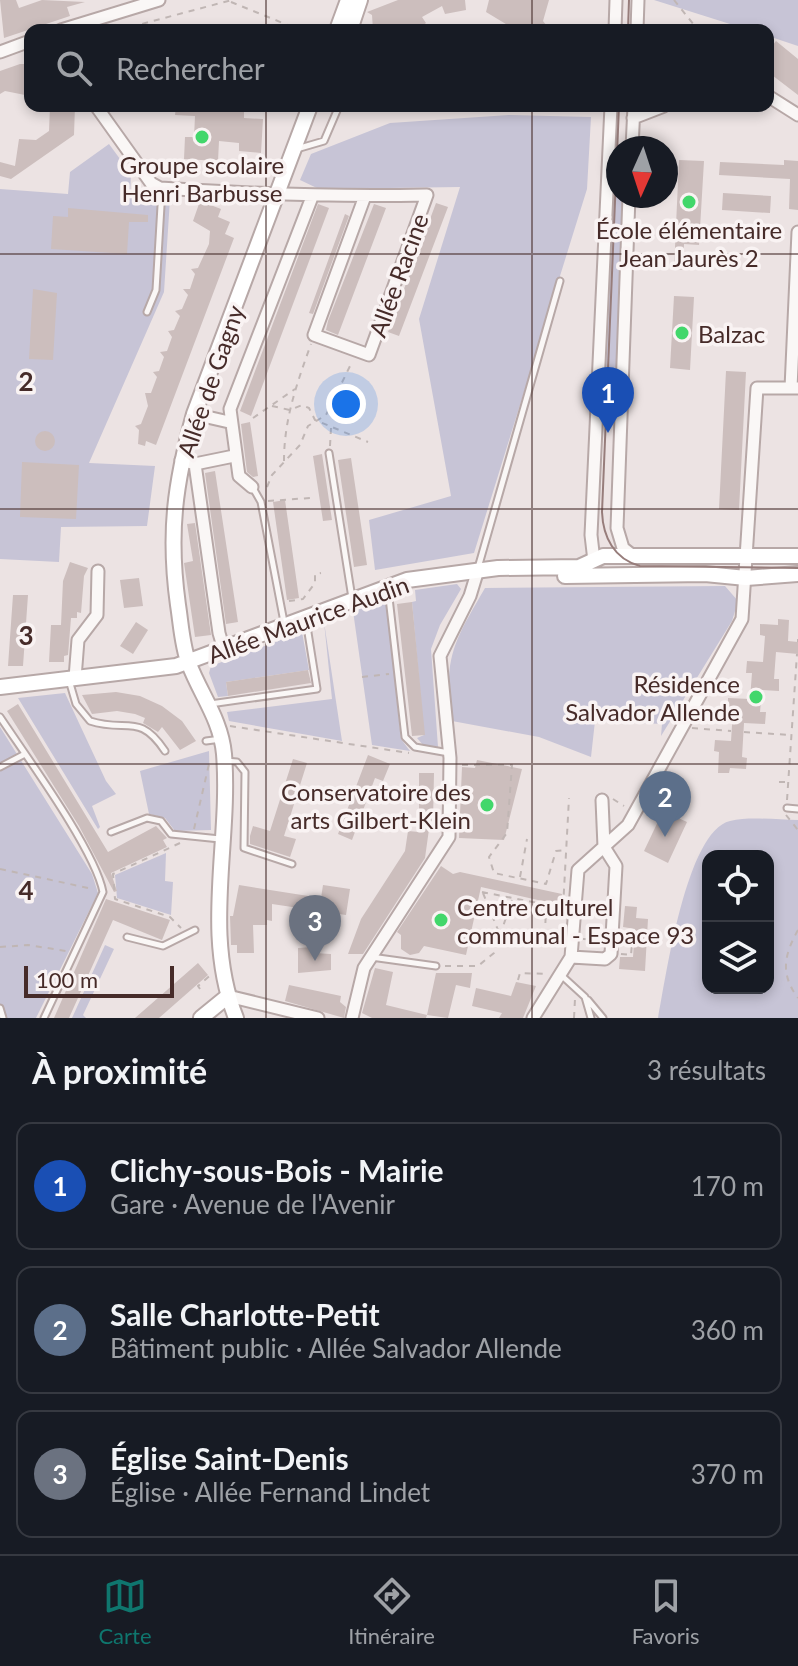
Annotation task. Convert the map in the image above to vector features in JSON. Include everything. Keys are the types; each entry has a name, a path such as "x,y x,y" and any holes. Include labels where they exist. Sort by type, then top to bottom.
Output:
{"main road":[{"path":"339,24 348,0"},
{"path":"352,24 360,0"},
{"name":"Allée de Gagny","path":"236,1018 228,996 217,934 221,839 216,763 222,739 209,704 188,663 171,547 171,521 188,462 194,414 308,112"},
{"name":"Allée de Gagny","path":"277,195 315,112"},
{"name":"Allée Maurice Audin","path":"0,687 72,678 134,679 224,650 387,584 429,576 477,573 499,577 632,555 748,553 798,556"},
{"name":"Allée Maurice Audin","path":"607,561 746,578 798,574"},
{"path":"201,1018 228,996"}],"street":[{"path":"76,24 124,4 159,0"},
{"path":"615,24 616,0"},
{"path":"637,24 638,0"},
{"path":"0,52 24,43"},
{"path":"774,100 798,115"},
{"path":"100,112 151,183 162,188 312,197 365,196 314,335 363,353"},
{"path":"607,561 591,535 611,112"},
{"path":"632,136 633,112"},
{"name":"Allée Racine","path":"363,353 427,195 365,196"},
{"path":"252,487 239,476 229,422 230,409 312,197"},
{"path":"607,561 617,520 629,208"},
{"path":"533,1018 571,957 578,870 628,825 742,619 757,388 794,388 798,232"},
{"path":"194,414 229,422"},
{"path":"224,650 188,462 234,456"},
{"path":"72,678 78,640 97,615 98,571"},
{"path":"352,1018 364,968 449,837 450,753 440,656 470,596 477,573"},
{"path":"571,957 608,958 616,866 604,847 602,798"},
{"path":"228,996 318,1018"}],"lane":[{"path":"300,148 324,141 336,112"},
{"path":"147,312 156,290 162,188"},
{"path":"477,573 560,281"},
{"path":"329,453 352,598"},
{"path":"252,487 261,502 284,625"},
{"path":"387,584 405,737 415,747 450,753"},
{"path":"209,704 317,689 305,617"},
{"path":"72,678 76,704 90,721 141,725 152,732 165,751"},
{"path":"0,717 101,879 103,892 44,1018"},
{"path":"206,741 222,739"},
{"path":"0,767 25,754"},
{"path":"216,763 237,762 245,772 244,848 292,864"},
{"path":"602,798 603,787"},
{"path":"787,808 798,809"},
{"path":"111,832 147,818 161,821 171,834 221,839"},
{"path":"127,937 163,946 195,930"},
{"path":"370,957 436,966"},
{"path":"561,975 575,985 603,1018"},
{"path":"585,997 591,1018"},
{"path":"0,1008 3,1018"}],"path":[{"path":"141,24 230,0 286,24"},
{"path":"674,0 693,24"},
{"path":"284,461 283,440 295,389 314,335"},
{"path":"267,487 272,475 315,420 326,415 363,353"},
{"path":"253,418 295,389"},
{"path":"272,406 290,410 302,405 309,408 315,420 368,442"},
{"path":"329,453 331,427"},
{"path":"261,502 310,498"},
{"path":"280,602 303,599 315,583 315,574 321,573"},
{"path":"797,654 786,816 798,830"},
{"path":"362,677 398,673"},
{"path":"217,724 412,754"},
{"path":"684,724 694,730 731,731"},
{"path":"744,732 792,735"},
{"path":"195,930 182,933 180,925 170,917 114,899 112,874 193,837 216,763"},
{"path":"472,765 512,765 507,833 489,857 494,873 546,884 556,851 566,850"},
{"path":"779,782 788,782"},
{"path":"602,798 610,797 635,814"},
{"path":"501,936 482,892 563,908 569,798"},
{"path":"520,878 527,839"},
{"path":"0,869 103,892"},
{"path":"436,966 478,966 494,953 512,898"},
{"path":"545,936 546,905"},
{"path":"474,930 501,936 611,941"},
{"path":"798,930 785,953 786,983 798,998"},
{"path":"618,954 631,955 633,942 626,941"},
{"path":"0,947 28,945 76,953"},
{"path":"200,989 198,986 215,970 218,980 225,978"},
{"path":"518,980 520,973 561,975"},
{"path":"574,1018 575,985"}],"shaded area":[{"path":"654,0 798,0 798,46 774,38 774,24 730,24"},
{"path":"509,115 591,117 587,189 474,553 375,570 369,520 451,496 419,319 460,187 319,189 300,180 311,154 390,123"},
{"path":"109,144 131,174 130,197 170,199 164,292 89,463 155,466 147,526 61,527 59,562 0,559 0,189 68,194 70,172"},
{"path":"610,208 626,208 620,380 601,379"},
{"path":"457,584 461,589 440,625 431,649 438,747 423,745 417,738 424,735 412,602 416,601 415,590"},
{"path":"725,586 738,601 732,621 661,736 662,724 595,721 591,757 539,737 452,721 450,665 459,637 485,588"},
{"path":"386,599 401,739 410,751 372,745 353,611"},
{"path":"324,622 342,741 229,721 227,712 332,699"},
{"path":"302,632 309,670 226,682 228,696 218,697 209,673 211,666"},
{"path":"65,693 106,781 116,794 92,806 100,827 98,829 18,698"},
{"path":"0,727 92,874 98,893 36,1018 0,1018"},
{"path":"209,751 211,830 175,831 165,818 149,814 140,771"},
{"path":"755,818 798,820 798,1018 658,1018 680,908 701,850 715,831 730,821"},
{"path":"166,853 165,881 173,882 171,915 117,898 115,875"},
{"path":"105,945 114,949 83,1015 86,1018 72,1018"}],"building":[{"path":"0,0 16,0 19,8 42,0 85,2 67,7 70,16 46,24 24,24 24,31 4,38"},
{"path":"398,0 465,0 466,10 445,14 442,6 422,17 425,24 373,24 372,15 367,12"},
{"path":"489,0 549,0 543,21 545,24 506,24 486,12"},
{"path":"776,41 798,59 798,95 774,77"},
{"path":"24,64 24,95 5,91 0,94 0,71"},
{"path":"50,112 75,112 74,135 11,179 0,176 0,162 15,166 19,139 36,140 49,131"},
{"path":"175,112 244,112 244,118 263,119 261,153 239,151 239,143 219,141 218,161 184,159 185,137 194,137 195,116 175,115"},
{"name":"École élémentaire Jean Jaurès 2","path":"679,160 704,161 699,245 684,244 683,270 674,269"},
{"path":"784,160 798,161 798,210 789,209 790,179 719,175 720,162 784,165"},
{"path":"723,193 771,196 770,213 722,210"},
{"path":"200,201 221,209 218,217 230,222 225,234 234,238 156,445 146,441 145,446 138,444 139,430 135,426 141,424 148,406 145,393 151,393 157,377 153,372 159,371 164,357 160,352 167,351 172,337 168,331 174,330 180,316 175,311 182,309 188,295 183,289 190,289 195,274 191,269 198,268 209,244 210,231 193,221"},
{"path":"436,203 448,207 399,336 388,332"},
{"path":"318,204 329,208 251,416 240,411"},
{"path":"374,204 386,208 338,335 326,330 328,321"},
{"path":"68,208 148,215 148,222 129,222 127,254 51,249 53,216 68,217"},
{"path":"345,214 349,216 313,314 309,313"},
{"path":"33,289 57,293 53,360 29,359"},
{"name":"Balzac","path":"674,296 694,297 690,370 670,368"},
{"path":"726,371 746,372 739,510 719,509"},
{"path":"250,422 258,476 253,477 247,472 241,424"},
{"path":"45,431 52,434 55,441 52,448 45,451 38,448 35,441 38,434"},
{"path":"322,454 332,520 323,521 313,456"},
{"path":"351,458 367,565 354,567 338,460"},
{"path":"22,462 79,465 76,519 20,517"},
{"path":"215,471 238,622 226,624 205,473"},
{"path":"285,500 299,598 287,600 273,502"},
{"path":"195,523 211,635 195,637 184,563 193,561 187,524"},
{"path":"70,562 88,568 84,576 81,613 77,612 77,618 71,618 68,655 64,656 64,662 49,662 51,625 61,625 63,581"},
{"path":"139,578 143,606 124,608 120,580"},
{"path":"13,595 28,595 23,666 8,666"},
{"path":"412,602 425,735 412,736 397,604"},
{"name":"Résidence Salvador Allende","path":"778,619 789,620 788,641 798,642 798,654 776,652 774,679 779,679 779,691 762,690 760,712 766,712 765,724 744,723 742,757 747,758 746,769 730,768 729,773 718,773 719,752 714,751 715,740 731,741 733,710 728,710 728,698 750,699 752,673 746,673 747,661 763,662 765,636 760,635 760,624 778,625"},
{"path":"136,622 148,630 133,654 120,646"},
{"path":"308,670 311,683 228,696 226,682"},
{"path":"116,692 140,696 162,706 182,721 196,741 180,750 162,727 158,732 143,723 145,718 117,711 92,714 82,695"},
{"path":"18,704 108,852 156,826 167,838 163,840 167,847 111,873 117,891 114,892 79,826 7,711"},
{"path":"368,755 390,764 383,781 375,778 352,840 338,834"},
{"path":"293,759 307,763 284,836 296,839 290,857 250,844 250,836 253,826 270,831"},
{"name":"Conservatoire des arts Gilbert-Klein","path":"477,760 522,769 504,840 459,838 462,767 475,768"},
{"path":"419,773 434,773 433,822 430,822 425,858 363,954 348,954 361,919 405,851 408,831 419,832"},
{"path":"663,811 687,822 668,863 644,851"},
{"path":"441,866 453,874 460,872 562,894 560,905 481,887 466,955 424,946 419,953 410,955 401,949 401,935 397,932"},
{"path":"239,885 321,898 323,885 350,889 346,915 272,904 272,921 267,920 267,925 253,925 254,953 237,953 237,945 231,945 230,916 233,916"},
{"path":"106,899 170,920 162,940 113,920 69,1018 54,1018"},
{"path":"625,906 637,907 636,918 648,919 645,971 619,969 620,957 633,957 635,929 623,927"},
{"path":"312,947 314,953 331,954 331,970 298,973 298,948"},
{"path":"198,963 208,975 159,1018 135,1018"},
{"path":"375,968 393,972 386,1005 427,1015 426,1018 372,1018 362,1013"},
{"path":"436,973 472,973 470,988 456,985 448,1018 427,1015"},
{"path":"516,982 536,986 523,1018 499,1018 502,1013 472,1006 476,988 511,996"},
{"path":"289,985 341,996 340,1002 346,1007 344,1018 285,1001"}],"tram line":[{"path":"628,24 629,0"},
{"path":"619,112 602,512 608,538 623,558 640,566 798,568"}],"place":[{"name":"Groupe scolaire Henri Barbusse","path":"202,137"},
{"name":"École élémentaire Jean Jaurès 2","path":"689,202"},
{"name":"Balzac","path":"682,333"},
{"name":"Clichy-sous-Bois - Mairie","path":"608,433"},
{"name":"Résidence Salvador Allende","path":"756,697"},
{"name":"Conservatoire des arts Gilbert-Klein","path":"487,805"},
{"name":"Salle Charlotte-Petit","path":"665,837"},
{"name":"Centre culturel communal - Espace 93","path":"441,920"},
{"name":"Église Saint-Denis","path":"315,961"}]}
